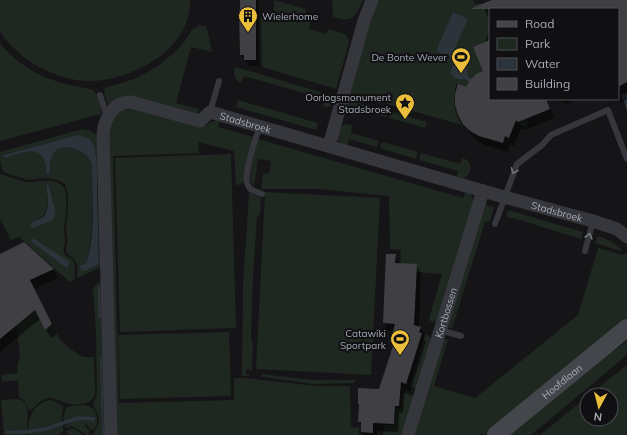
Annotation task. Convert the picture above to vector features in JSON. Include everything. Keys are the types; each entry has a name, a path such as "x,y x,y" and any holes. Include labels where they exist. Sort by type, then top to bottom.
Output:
{"street":[{"path":"329,146 364,21 372,0"},
{"name":"Stadsbroek","path":"107,116 116,107 124,102 200,121 210,112 504,197 593,221 617,229 627,237"},
{"path":"107,116 103,133 111,435"},
{"name":"Kortbossen","path":"408,435 483,191"},
{"name":"Hoofdlaan","path":"496,435 627,328"}],"lane":[{"path":"210,112 219,81"},
{"path":"100,95 107,116"},
{"path":"495,224 516,164 542,145 551,135 608,110 627,159"},
{"path":"260,126 251,155 248,183 250,189 262,194"},
{"path":"585,251 593,221"},
{"path":"440,330 461,336"}],"green space":[{"path":"0,0 190,0 188,18 181,33 170,47 156,59 123,75 106,80 89,81 70,79 50,72 32,63 17,51 0,30"},
{"path":"274,0 306,9 306,19 311,20 309,29 326,34 329,29 345,34 348,38 348,46 336,89 262,67 261,18 263,18 263,11 274,11"},
{"path":"332,0 363,0 358,11 352,18 340,19 333,17"},
{"path":"378,0 473,0 475,4 482,4 492,0 541,0 489,8 489,100 546,100 550,109 532,116 522,115 529,123 524,128 517,121 506,138 497,139 480,136 473,133 461,122 455,105 458,84 456,84 454,105 455,110 459,120 462,125 349,93 369,22"},
{"path":"199,25 207,28 212,52 191,47 176,103 199,109 197,115 109,106 104,94 105,88 139,77 158,66 175,52 192,30"},
{"path":"0,43 12,56 36,73 62,83 93,90 97,94 102,113 0,141"},
{"path":"236,67 337,97 333,105 324,107 325,99 244,76 241,83 235,76 234,72"},
{"path":"346,99 388,111 386,117 358,109 356,116 352,115 346,110"},
{"path":"238,100 318,123 316,130 236,107"},
{"path":"136,106 204,126 220,120 218,127 253,137 246,181 236,186 234,151 198,142 199,153 113,156 119,403 234,400 234,378 316,386 350,386 351,427 359,428 359,435 114,435 108,128 120,110"},
{"path":"391,112 427,122 425,128 389,118"},
{"path":"345,124 352,125 351,133 379,141 377,147 349,139 347,146 341,144 337,139 340,127"},
{"path":"82,129 91,131 97,136 101,267 77,278 76,261 66,253 68,193 65,184 54,179 42,178 28,180 4,172 1,166 0,152","holes":["77,135 97,172 99,263 81,265 86,263 92,228 92,167 89,158 85,154 71,148 57,149 51,157 46,173 46,165 43,157 35,152 30,151 3,156"]},
{"path":"258,139 463,198 466,191 470,193 475,203 440,319 435,322 430,321 429,319 442,274 400,271 401,250 390,249 389,196 318,189 261,189 263,173 269,174 271,161 258,159 254,187 251,183 250,177"},
{"path":"382,142 418,152 416,159 380,148"},
{"path":"421,153 460,164 462,158 470,163 470,171 465,177 456,178 458,171 419,160"},
{"path":"231,154 236,328 120,332 115,158"},
{"path":"0,174 24,181 52,181 60,184 64,188 67,199 64,251 74,263 75,279 70,282 19,237 11,240 0,219","holes":["49,185 55,209 36,227 31,227 30,224 42,217 47,209 47,186"]},
{"path":"265,192 380,198 371,375 256,369"},
{"path":"249,193 261,198 260,214 257,217 253,277 251,339 253,343 252,370 246,369 246,374 250,376 242,376 243,285"},
{"path":"484,204 489,205 489,207 493,206 494,208 490,221 485,222 452,329 445,326"},
{"path":"508,210 583,232 581,239 506,217"},
{"path":"597,236 611,241 622,250 620,251 595,243"},
{"path":"598,248 623,255 627,252 627,319 488,434 412,435 442,338 448,340 434,386 475,398 578,315"},
{"path":"104,279 108,435 104,435 102,358 100,358 102,435 92,435 99,423 98,414 93,405 97,393 94,287","holes":["99,287 100,319 98,318"]},
{"path":"35,310 45,330 52,324 60,340 72,350 83,357 94,357 95,393 94,397 88,402 84,404 70,404 53,398 48,398 40,401 30,411 25,401 19,397 18,380 2,382 1,375 18,373 17,365 20,354 16,326"},
{"path":"229,332 231,396 120,399 118,335"},
{"path":"425,334 429,336 433,343 417,389 410,386"},
{"path":"627,341 627,355 589,387 579,387 579,395 531,435 507,435 613,348 615,350"},
{"path":"627,365 627,435 540,435 579,403 579,427 619,427 619,387 599,387"},
{"path":"262,374 313,380 355,380 354,383 314,384 262,377"},
{"path":"402,392 416,397 405,435 383,435 384,425 395,425 396,407 401,408"},
{"path":"1,400 21,400 26,405 28,414 27,430 5,433 27,433 28,435 4,435"},
{"path":"49,400 63,406 61,422 46,427 28,430 33,411 40,404"},
{"path":"85,405 93,409 97,415 97,422 94,430 90,429 86,424 84,425 90,431 87,435 72,426 65,428 65,425 75,421 94,421 95,417 82,416 64,421 63,419 66,408 70,406"},
{"path":"63,425 63,431 59,435 29,435 29,433"},
{"path":"74,429 83,435 69,435 66,431"}],"water":[{"path":"453,12 468,19 453,52 458,63 463,64 467,68 467,75 472,79 469,82 465,79 458,79 452,76 451,71 454,64 451,57 436,51"},
{"path":"624,93 627,94 627,112 624,101 621,97"},
{"path":"77,135 92,142 96,155 97,167 99,263 87,270 82,271 80,266 86,263 92,229 92,167 89,158 76,149 61,148 56,150 52,156 50,172 48,174 46,173 44,160 40,154 36,152 25,152 5,158 3,156"},
{"path":"47,185 49,186 53,201 55,215 52,220 33,228 30,224 44,216 46,213 48,205"},
{"path":"32,239 70,262 67,268 32,242"},
{"path":"98,287 100,287 101,319 98,318"},
{"path":"100,358 102,358 104,435 102,435"},
{"path":"79,416 95,417 95,420 71,422 49,430 38,432 21,434 5,433 6,431 46,427"}],"building":[{"name":"Wielerhome","path":"240,0 256,0 256,60 244,60 244,55 240,55"},
{"path":"492,0 627,0 627,82 619,86 619,8 470,9"},
{"name":"De Bonte Wever","path":"489,40 489,100 546,100 550,109 518,122 516,120 509,138 505,136 503,143 479,136 470,131 463,124 458,114 455,104 455,94 458,84 466,87 476,74 483,71 473,47"},
{"path":"24,242 54,269 30,280 52,324 45,330 35,310 0,339 0,254"},
{"path":"386,254 396,254 395,263 417,264 414,325 421,327 419,332 422,333 406,384 401,382 399,406 395,406 394,424 373,423 373,433 361,432 361,422 358,422 358,388 379,389 394,343 390,342 395,324 383,323"}],"place":[{"name":"Wielerhome","path":"248,33"},
{"name":"De Bonte Wever","path":"461,74"},
{"name":"Oorlogsmonument Stadsbroek","path":"405,120"},
{"name":"Catawiki Sportpark","path":"400,356"}]}
